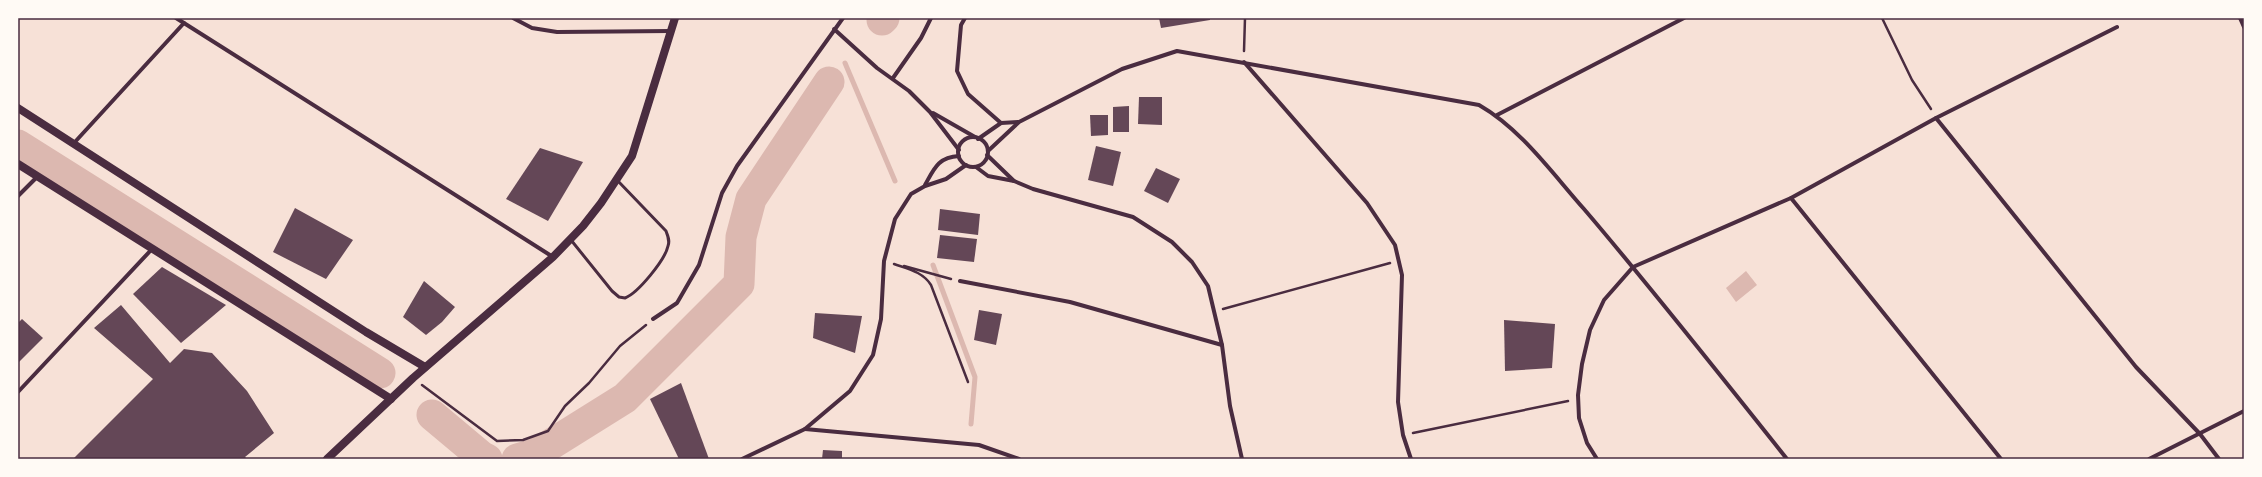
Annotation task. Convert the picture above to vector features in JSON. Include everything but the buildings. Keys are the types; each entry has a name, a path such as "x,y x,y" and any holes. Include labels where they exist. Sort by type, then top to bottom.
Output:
{"main road":[{"path":"330,458 413,378 553,257 602,203 632,156 675,18"},
{"path":"18,108 359,327 426,367"},
{"path":"18,164 391,399"}],"street":[{"path":"176,18 553,257"},
{"path":"512,18 532,28 557,32 672,31"},
{"path":"653,319 677,302 699,265 722,193 737,166 843,18"},
{"path":"893,78 921,38 931,18"},
{"path":"965,18 961,25 957,71 968,94 1001,123"},
{"path":"1497,115 1684,18"},
{"path":"2240,18 2244,27"},
{"path":"74,143 184,23"},
{"path":"1597,459 1587,443 1579,418 1582,364 1590,330 1604,300 1633,267 1791,198 1936,118 2117,27"},
{"path":"834,29 877,68 893,78 930,112 959,150"},
{"path":"976,167 982,164 988,153 1019,122 1122,69 1177,51 1464,101 1479,105 1497,115 1538,156 1633,267 1787,459"},
{"path":"1244,62 1367,203 1395,245 1402,275 1398,402 1403,435 1411,459"},
{"path":"930,112 985,144 988,153 1014,182"},
{"path":"1936,118 2136,367 2200,434 2219,459"},
{"path":"1019,122 1001,123 977,138 964,140 959,150 959,156 966,165 976,167 988,176 1014,182 1033,189 1133,217 1172,242 1192,262 1208,286 1222,345 1230,406 1242,459"},
{"path":"925,186 940,162 947,157 959,156"},
{"path":"742,459 805,429 850,391 873,354 881,319 884,261 895,219 911,194 925,186 946,179 966,165"},
{"path":"18,196 38,176"},
{"path":"1791,198 2001,459"},
{"path":"18,392 152,249"},
{"path":"960,281 1070,302 1222,345"},
{"path":"2150,459 2244,411"},
{"path":"805,429 979,445 1019,459"}],"lane":[{"path":"570,239 612,292 619,297 625,298 635,292 662,259 668,246 669,238 666,231 617,180"}],"path":[{"path":"1244,62 1245,18"},
{"path":"1882,18 1912,80 1936,118"},
{"path":"884,261 960,281"},
{"path":"884,261 919,273 927,278 968,382"},
{"path":"1213,312 1398,261"},
{"path":"413,378 497,441 523,440 548,431 565,406 589,383 620,346 653,319"},
{"path":"1403,435 1579,399"}],"shaded area":[{"path":"1746,271 1757,285 1736,302 1726,288"}],"waterway":[{"path":"845,63 895,181"},
{"path":"517,459 537,453 625,398 739,284 741,237 751,199 829,82"},
{"path":"18,145 380,373"},
{"path":"933,265 975,377 971,424"},
{"path":"432,415 481,456 487,459"}]}
